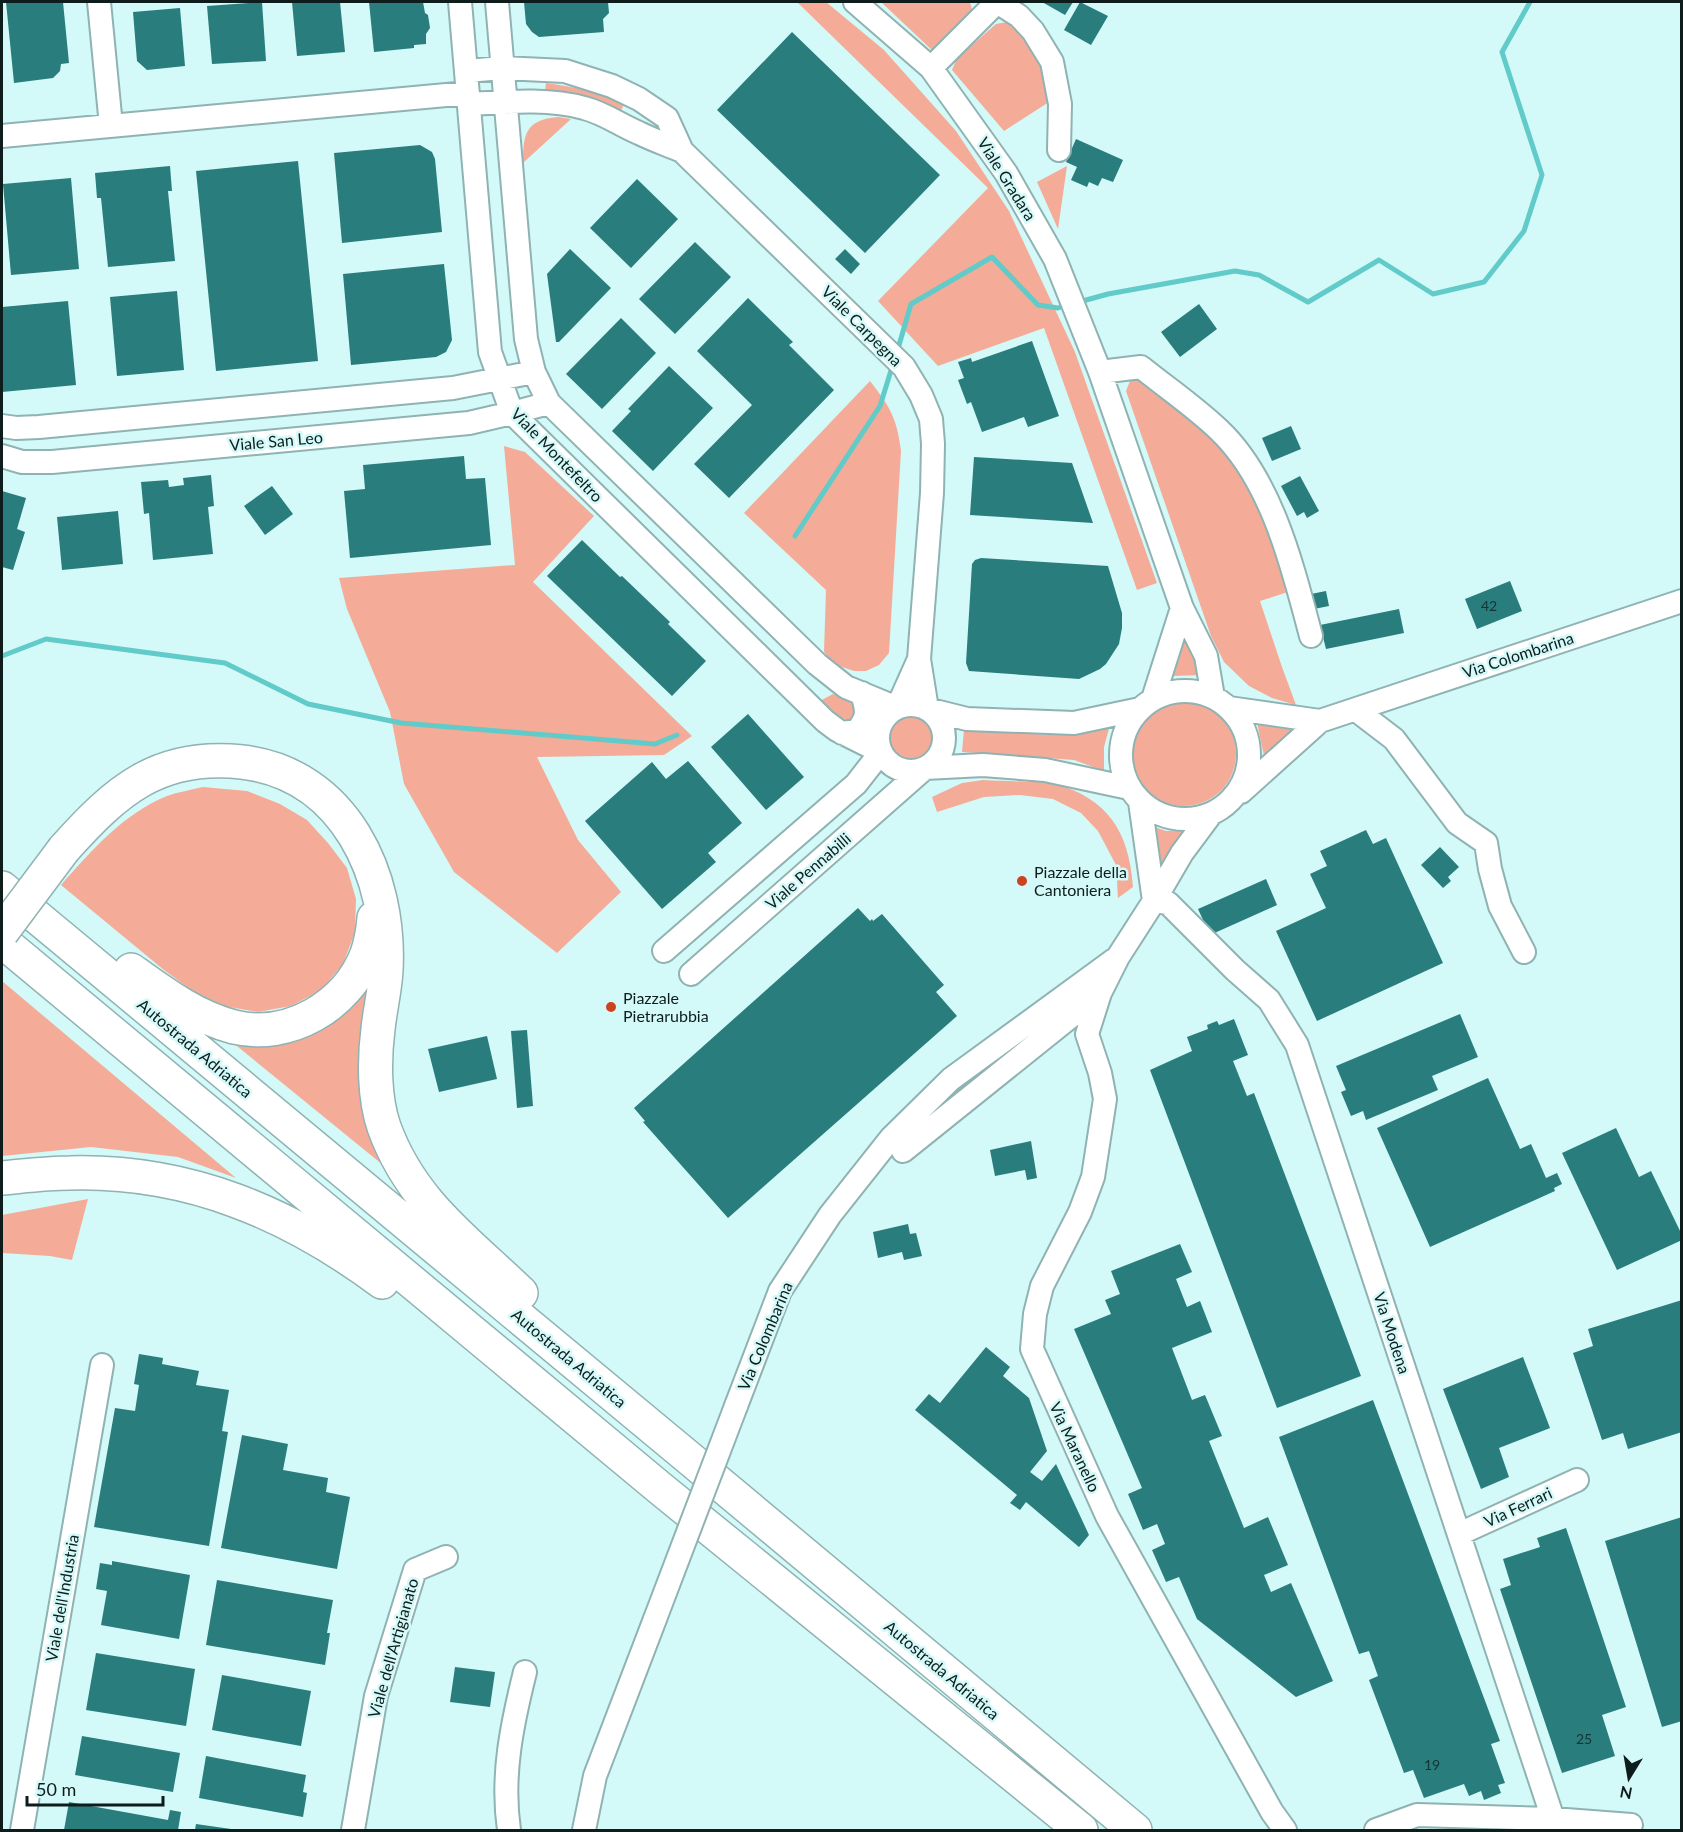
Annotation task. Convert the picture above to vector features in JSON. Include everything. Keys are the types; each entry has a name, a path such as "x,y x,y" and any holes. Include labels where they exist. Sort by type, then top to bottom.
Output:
{"highway":[{"path":"2,932 64,849 89,821 113,799 143,778 182,764 219,760 257,764 292,776 318,793 340,814 364,850 372,867 377,889 386,932 386,972 377,1032 377,1096 383,1125 395,1155 409,1180 431,1208 689,1458"},
{"path":"2,874 162,993 211,1019 236,1027 263,1029 289,1026 313,1016 346,988 367,953 373,931 377,889"},
{"name":"Autostrada Adriatica","path":"2,888 1135,1830"},
{"path":"2,941 661,1489 1081,1830"},
{"path":"2,1178 69,1173 108,1173 149,1178 202,1188 245,1203 282,1220 359,1265 661,1489"}],"street":[{"path":"99,2 111,126"},
{"name":"Viale Montefeltro","path":"459,2 490,352 512,413 817,713 837,730 881,752"},
{"name":"Viale Montefeltro","path":"496,2 526,339 534,372 549,403 817,664 846,687 897,708"},
{"name":"Viale Gradara","path":"855,2 931,68 1006,172 1055,259 1100,372"},
{"path":"931,68 998,2 1018,16 1033,31 1052,62 1060,104 1059,150"},
{"name":"Viale Carpegna","path":"467,90 503,68 565,71 612,86 639,99 667,118 682,151 904,367 921,395 931,419 933,444 932,493 919,659 927,709"},
{"path":"2,136 467,90"},
{"name":"Viale Carpegna","path":"467,90 506,102 548,102 584,108 682,151"},
{"path":"1221,703 1206,656 1182,608 1100,372 1141,367 1220,430 1248,464 1261,486 1293,566 1311,636"},
{"path":"2,426 28,428 453,388 534,372"},
{"name":"Viale San Leo","path":"2,456 22,462 52,462 469,423 549,403"},
{"name":"Via Colombarina","path":"1088,1034 1100,993 1118,957 1182,853 1220,808 1320,721 1682,601"},
{"path":"1154,901 1134,795 1121,768 1120,747 1127,726 1146,704 1182,608"},
{"name":"Viale Carpegna","path":"897,708 919,659"},
{"path":"1193,691 1221,703 1241,724 1248,744 1249,765 1242,785 1220,808 1193,819 1173,819 1155,813 1134,795 1045,770 982,765 905,770 895,767 887,760 878,742 878,732 888,714 907,705 917,705 967,719 1074,723 1146,704 1172,692 1193,691"},
{"path":"842,733 857,731 864,723 867,713 862,693"},
{"name":"Via Colombarina","path":"1221,703 1320,721"},
{"path":"925,768 934,762 944,744 941,724 927,709"},
{"path":"1356,710 1394,739 1457,823 1486,843 1500,906 1524,952"},
{"name":"Viale Pennabilli","path":"664,951 856,784 881,752"},
{"name":"Viale Pennabilli","path":"691,974 925,768"},
{"name":"Via Modena","path":"1154,901 1168,903 1235,970 1269,1000 1297,1045 1553,1819"},
{"name":"Via Colombarina","path":"584,1830 595,1776 780,1291 830,1215 891,1138 951,1079 1118,957"},
{"name":"Via Colombarina","path":"903,1151 1100,993"},
{"name":"Via Maranello","path":"1088,1034 1105,1099 1093,1177 1080,1212 1042,1286 1035,1314 1032,1349 1107,1516 1272,1812 1285,1830"},
{"name":"Viale dell'Industria","path":"22,1830 102,1365"},
{"name":"Via Ferrari","path":"1459,1534 1577,1480"},
{"name":"Viale dell'Artigianato","path":"353,1830 376,1696 415,1570 446,1557"},
{"path":"509,1830 506,1782 510,1738 525,1672"},
{"path":"1376,1830 1417,1815 1553,1819 1631,1825"}],"shaded area":[{"path":"797,2 826,2 884,50 956,131 1009,211 1075,352 1157,583 1137,590 1044,328 938,366 878,301 988,188"},
{"path":"881,2 970,2 972,10 964,23 934,52"},
{"path":"1007,22 1039,55 1049,102 1004,131 952,70 957,58 996,24"},
{"path":"546,83 596,93 624,104 621,111 593,100 545,91"},
{"path":"558,117 571,119 523,163 524,144 528,130 539,121"},
{"path":"1067,166 1058,229 1037,182"},
{"path":"1141,378 1222,445 1240,467 1269,524 1288,592 1260,601 1296,705 1272,698 1249,686 1224,662 1211,636 1126,391 1130,381"},
{"path":"870,381 892,413 901,451 889,653 879,665 866,671 854,671 836,665 824,652 826,590 744,513"},
{"path":"504,446 525,452 594,516 533,582 692,736 664,755 537,757 578,840 621,892 557,953 454,872 404,784 390,712 347,609 339,578 515,565"},
{"path":"1184,639 1204,675 1171,676 1179,660"},
{"path":"833,694 861,707 857,722 838,717 818,702"},
{"path":"1184,702 1204,706 1221,717 1232,734 1236,754 1232,774 1221,791 1204,802 1184,806 1164,802 1147,791 1136,774 1132,754 1136,734 1147,717 1164,706"},
{"path":"910,716 925,723 932,738 925,753 910,760 895,753 888,738 895,723"},
{"path":"1256,718 1298,729 1264,756"},
{"path":"1110,725 1104,747 1104,771 1074,760 962,752 964,729 1051,735 1081,734"},
{"path":"983,780 1049,782 1071,789 1088,798 1112,820 1120,833 1127,849 1133,887 1118,898 1116,865 1098,831 1081,813 1053,799 1020,795 984,797 937,812 932,797 962,783"},
{"path":"203,787 247,791 280,804 307,820 347,868 356,899 355,932 343,964 321,990 291,1006 258,1012 224,1006 194,992 61,885 109,834 136,813 167,796"},
{"path":"1146,824 1166,831 1188,830 1159,876"},
{"path":"2,981 236,1178 178,1157 91,1147 2,1156"},
{"path":"368,985 369,1123 383,1165 232,1042 273,1045 308,1037 344,1015"},
{"path":"88,1199 72,1260 2,1253 2,1215"}],"building":[{"path":"6,2 63,2 69,63 61,64 60,71 53,78 14,83"},
{"path":"262,2 266,61 212,64 207,6"},
{"path":"292,2 340,2 345,52 297,56"},
{"path":"369,2 423,2 430,28 426,34 426,44 414,45 414,48 374,52"},
{"path":"524,2 608,2 609,13 603,19 604,32 539,37 526,24"},
{"path":"1042,2 1073,2 1065,15"},
{"path":"1080,2 1108,16 1091,45 1064,30"},
{"path":"180,8 185,66 147,70 137,61 133,12"},
{"path":"792,32 940,175 865,253 717,110"},
{"path":"1076,139 1123,160 1113,182 1102,178 1098,186 1089,182 1087,187 1071,180 1077,167 1066,162"},
{"path":"420,145 432,152 435,159 442,232 342,243 334,153"},
{"path":"298,161 318,361 216,371 196,171"},
{"path":"170,166 172,191 168,191 175,261 108,267 101,198 97,198 95,173"},
{"path":"71,178 79,269 11,275 3,184"},
{"path":"637,179 678,219 631,268 590,228"},
{"path":"695,242 731,277 675,334 639,299"},
{"path":"570,249 611,288 559,342 556,342 547,274"},
{"path":"845,249 860,264 851,274 835,259"},
{"path":"444,264 452,340 446,352 436,357 351,365 343,274"},
{"path":"177,291 184,370 117,376 110,297"},
{"path":"748,298 793,342 789,345 834,390 729,498 694,464 752,405 697,351"},
{"path":"68,301 76,385 2,392 2,307"},
{"path":"1199,304 1217,329 1180,357 1161,332"},
{"path":"621,318 656,353 602,409 566,374"},
{"path":"1032,341 1059,416 1028,427 1024,417 982,432 971,402 967,404 958,380 964,378 958,362 971,358 972,362"},
{"path":"669,366 713,408 653,471 612,431 631,411 628,409"},
{"path":"1291,426 1301,449 1272,461 1262,438"},
{"path":"464,456 466,479 485,478 491,545 350,558 344,491 365,489 363,465"},
{"path":"974,457 1072,463 1093,523 970,515"},
{"path":"211,475 214,506 208,507 213,554 153,560 149,513 144,514 141,482 168,480 169,487 184,485 183,478"},
{"path":"1300,476 1319,511 1307,518 1304,512 1297,516 1281,486"},
{"path":"272,486 293,514 265,535 244,506"},
{"path":"2,491 26,498 17,529 25,532 13,570 2,567"},
{"path":"118,511 123,564 62,570 57,517"},
{"path":"582,540 670,622 668,624 706,661 672,696 547,576"},
{"path":"981,558 1108,566 1122,613 1122,628 1119,644 1106,664 1079,679 969,671 966,663 972,564"},
{"path":"1510,581 1522,611 1477,629 1465,599"},
{"path":"1326,591 1329,606 1309,610 1306,595"},
{"path":"1399,609 1404,633 1326,649 1320,625"},
{"path":"748,714 804,777 766,810 711,747"},
{"path":"688,761 742,823 708,853 716,862 662,909 585,821 652,762 666,779"},
{"path":"1366,830 1373,844 1386,838 1443,963 1317,1021 1276,931 1326,908 1310,874 1327,866 1320,851"},
{"path":"1440,847 1459,867 1448,877 1451,881 1443,888 1421,865"},
{"path":"1266,879 1277,905 1210,935 1198,909"},
{"path":"858,908 870,921 882,914 944,985 936,992 957,1016 728,1218 643,1122 645,1121 634,1108"},
{"path":"1460,1014 1478,1057 1432,1076 1438,1090 1366,1120 1363,1111 1351,1116 1341,1092 1346,1090 1336,1066"},
{"path":"1234,1019 1248,1055 1233,1061 1247,1096 1254,1093 1361,1376 1277,1408 1150,1070 1192,1051 1187,1037 1208,1029 1207,1025 1217,1021 1219,1025"},
{"path":"527,1030 533,1106 517,1108 511,1031"},
{"path":"487,1036 497,1079 439,1092 428,1049"},
{"path":"1488,1078 1520,1149 1531,1144 1546,1178 1557,1173 1562,1184 1554,1188 1555,1191 1430,1247 1377,1128"},
{"path":"1616,1128 1639,1177 1651,1171 1682,1235 1682,1240 1617,1270 1562,1153"},
{"path":"1031,1141 1037,1178 1027,1180 1025,1170 995,1176 990,1150"},
{"path":"908,1224 910,1234 916,1233 922,1256 904,1260 902,1252 878,1258 873,1232"},
{"path":"1180,1244 1192,1272 1176,1279 1187,1307 1200,1301 1212,1332 1172,1348 1192,1400 1205,1395 1222,1436 1209,1441 1244,1528 1268,1517 1288,1565 1264,1575 1271,1592 1291,1583 1333,1681 1296,1697 1197,1619 1179,1577 1166,1582 1152,1550 1165,1544 1157,1524 1143,1530 1128,1494 1142,1488 1074,1329 1111,1314 1105,1300 1120,1294 1111,1271"},
{"path":"1682,1300 1682,1432 1628,1449 1623,1433 1602,1440 1573,1353 1593,1346 1588,1329"},
{"path":"986,1347 1010,1367 1003,1376 1029,1398 1047,1451 1030,1472 1042,1481 1056,1464 1089,1535 1079,1547 1026,1502 1020,1510 1010,1503 1017,1495 915,1410 929,1394 940,1403"},
{"path":"139,1354 163,1358 162,1364 199,1371 196,1385 229,1390 222,1431 228,1432 209,1546 94,1527 115,1408 135,1411 139,1385 134,1384"},
{"path":"1523,1357 1550,1428 1499,1448 1509,1477 1481,1489 1443,1389"},
{"path":"1373,1400 1500,1741 1491,1744 1505,1783 1498,1785 1501,1793 1484,1800 1481,1791 1469,1796 1464,1784 1424,1798 1413,1770 1404,1773 1369,1680 1378,1676 1369,1651 1359,1654 1279,1437"},
{"path":"242,1435 288,1444 283,1470 328,1478 326,1492 350,1497 337,1569 221,1548"},
{"path":"1682,1517 1682,1721 1662,1727 1605,1541"},
{"path":"1566,1528 1626,1707 1602,1715 1615,1756 1562,1773 1500,1589 1511,1585 1503,1559 1540,1547 1537,1538"},
{"path":"112,1561 190,1575 179,1639 101,1625 107,1591 96,1589 100,1563 112,1565"},
{"path":"217,1580 333,1600 327,1633 330,1633 325,1665 206,1645"},
{"path":"96,1653 195,1669 186,1726 86,1710"},
{"path":"455,1667 495,1672 490,1707 450,1702"},
{"path":"222,1675 311,1691 301,1746 212,1730"},
{"path":"82,1736 180,1753 173,1792 75,1775"},
{"path":"206,1756 306,1775 303,1792 307,1793 303,1817 199,1798"},
{"path":"69,1802 168,1820 170,1810 181,1812 178,1830 64,1830"},
{"path":"196,1824 231,1829 231,1830 195,1830"}],"waterway":[{"path":"1079,302 1108,294 1235,271 1259,275 1308,302 1379,260 1433,294 1484,282 1524,231 1542,175 1502,52 1530,2"},
{"path":"897,352 911,304 992,257 1038,305 1058,308 1067,305"},
{"path":"795,536 880,406 893,364"},
{"path":"2,656 46,639 225,663 308,704 401,723 655,744 677,735"}],"place":[{"name":"Piazzale della Cantoniera","path":"1022,881"},
{"name":"Piazzale Pietrarubbia","path":"611,1007"}]}
